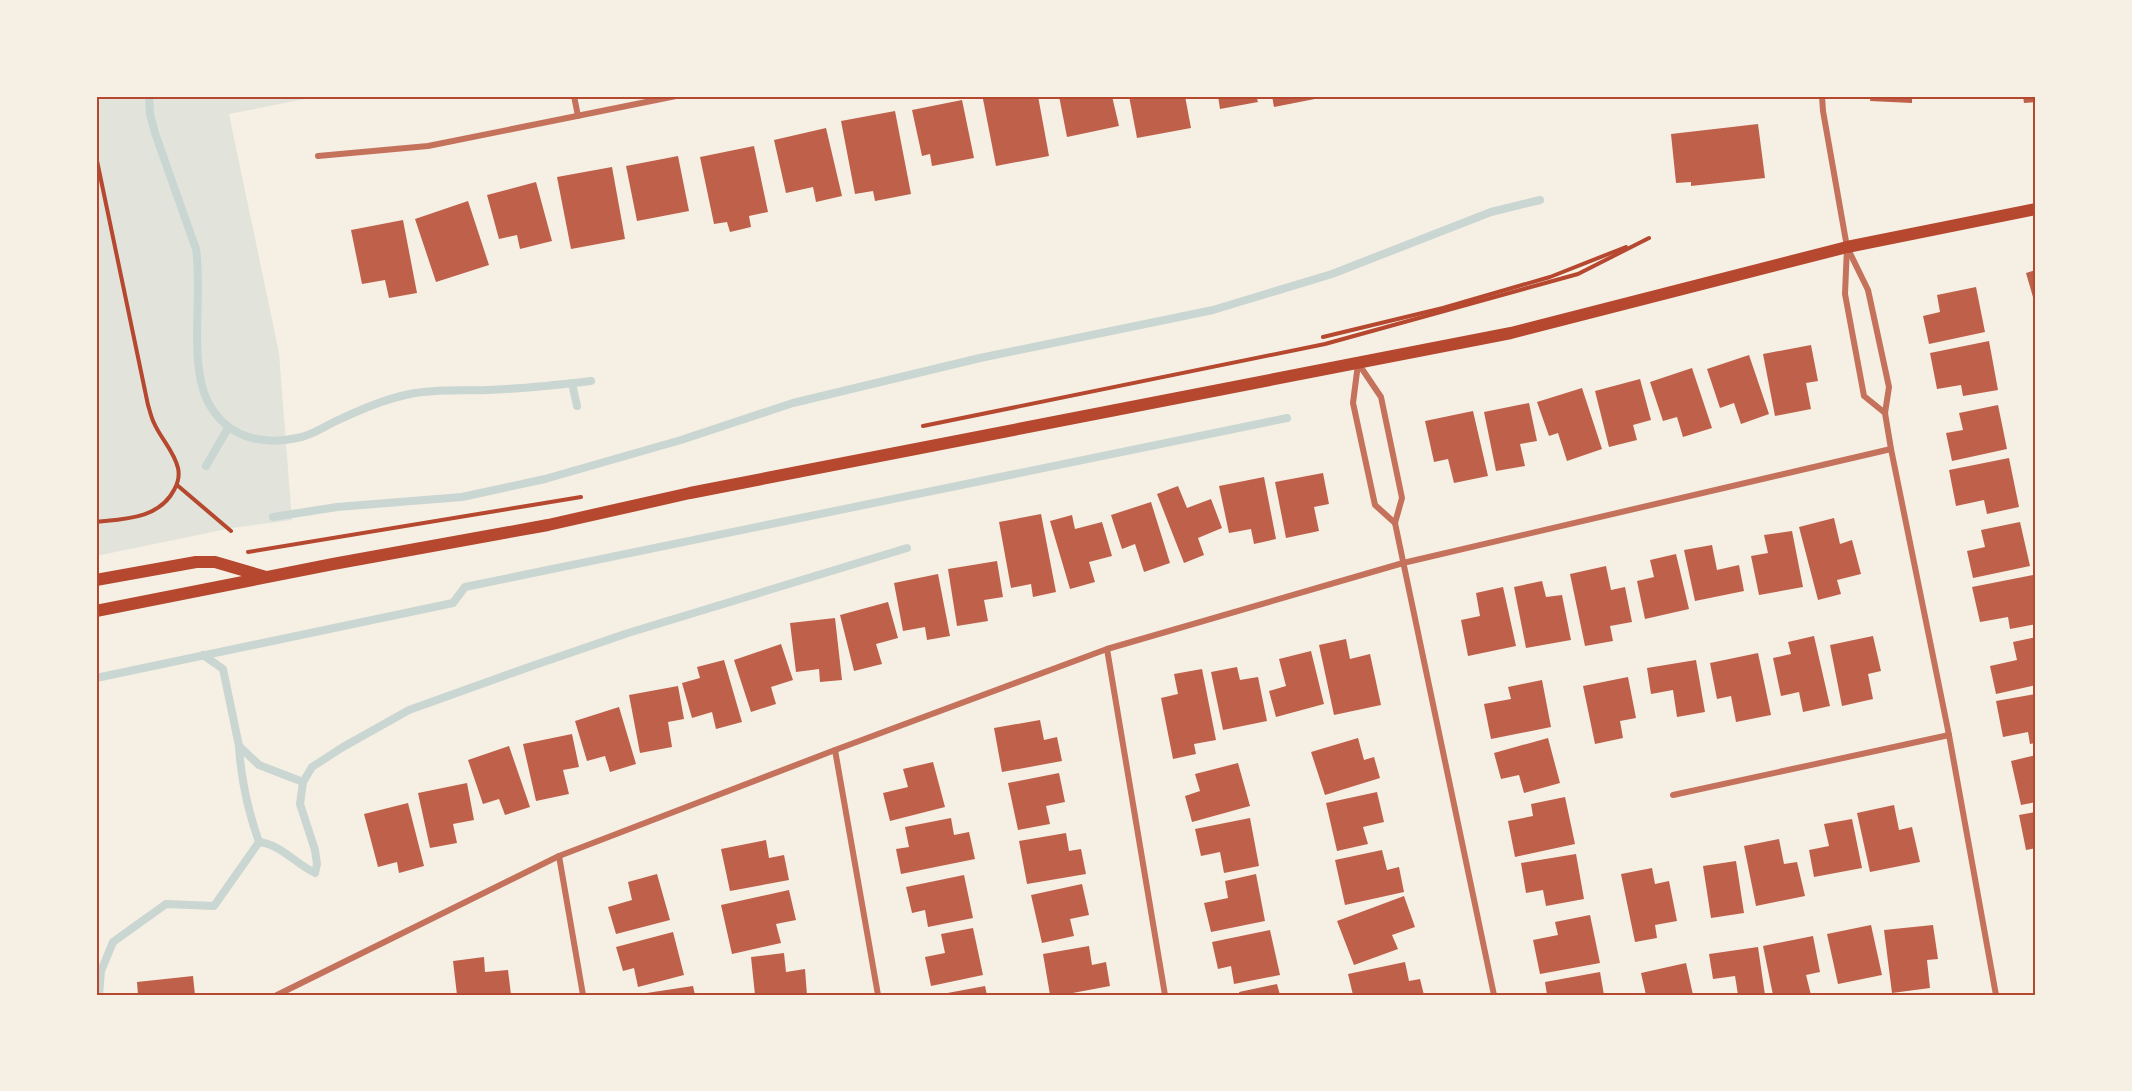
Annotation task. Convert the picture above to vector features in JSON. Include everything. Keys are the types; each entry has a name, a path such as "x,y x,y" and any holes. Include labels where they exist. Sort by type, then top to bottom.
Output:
{"main road":[{"path":"96,611 548,525 690,493 1511,333 1847,247 2036,209"},
{"path":"96,580 196,562 215,561 267,578"}],"street":[{"path":"574,96 578,116"},
{"path":"318,156 428,146 676,96"},
{"path":"1822,96 1847,247 1845,294 1864,396 1885,413"},
{"path":"1847,247 1868,290 1889,387 1885,413 1891,449 1949,735 1996,995"},
{"path":"1358,363 1353,403 1375,505 1395,523"},
{"path":"1358,363 1381,397 1402,498 1395,523 1494,995"},
{"path":"277,994 559,856 1107,649 1403,563 1891,449"},
{"path":"1107,649 1165,995"},
{"path":"1673,795 1949,735"},
{"path":"835,750 878,995"},
{"path":"559,856 583,995"}],"path":[{"path":"96,156 148,405 154,423 179,470 177,485 162,506 135,518 96,522"},
{"path":"918,428 1325,344 1578,274 1649,238 1550,277 1443,308 1323,337"},
{"path":"177,485 231,531"},
{"path":"238,554 591,495"}],"shaded area":[{"path":"96,96 320,96 229,114 279,353 292,520 232,528 96,556"}],"building":[{"path":"997,96 1038,96 1049,156 996,166 983,99"},
{"path":"1059,96 1112,96 1119,126 1067,137"},
{"path":"1129,96 1185,96 1191,128 1137,138"},
{"path":"1218,96 1256,96 1258,102 1220,109"},
{"path":"1272,96 1325,96 1325,97 1274,107"},
{"path":"1871,96 1912,96 1912,103 1870,101"},
{"path":"2023,96 2036,96 2036,102 2024,103"},
{"path":"962,100 974,158 932,166 930,154 922,156 912,110"},
{"path":"895,111 911,194 875,201 873,191 855,194 841,121"},
{"path":"1758,124 1765,178 1691,186 1691,182 1676,183 1671,134"},
{"path":"826,128 842,196 816,202 813,187 786,193 774,140"},
{"path":"754,146 768,212 749,216 751,227 730,232 727,222 714,224 700,157"},
{"path":"678,156 689,211 637,221 626,166"},
{"path":"612,167 625,239 571,249 557,177"},
{"path":"536,182 552,241 520,249 517,235 499,239 487,195"},
{"path":"468,201 489,265 436,282 415,219"},
{"path":"403,220 417,293 389,298 385,280 362,284 351,230"},
{"path":"2036,270 2036,304 2035,304 2026,273"},
{"path":"1976,287 1985,332 1929,344 1923,316 1940,312 1937,295"},
{"path":"1989,341 1998,390 1963,396 1961,385 1937,389 1930,353"},
{"path":"1811,345 1818,381 1806,383 1811,409 1775,416 1763,354"},
{"path":"1749,355 1769,414 1741,424 1734,403 1720,408 1707,369"},
{"path":"1692,368 1712,428 1683,437 1677,417 1663,421 1650,382"},
{"path":"1640,379 1651,420 1633,425 1637,440 1609,447 1595,391"},
{"path":"1582,388 1602,449 1567,461 1558,433 1549,436 1537,402"},
{"path":"1529,403 1537,441 1520,444 1525,466 1496,471 1484,412"},
{"path":"1998,405 2007,449 1952,461 1946,433 1963,430 1959,413"},
{"path":"1473,411 1488,476 1454,483 1448,459 1434,462 1425,421"},
{"path":"2009,458 2019,507 1987,514 1984,500 1956,506 1949,470"},
{"path":"1323,473 1329,504 1314,507 1319,531 1286,538 1275,482"},
{"path":"1264,477 1276,539 1254,544 1251,529 1229,533 1219,486"},
{"path":"1178,486 1187,508 1211,499 1222,528 1198,538 1204,555 1184,563 1157,494"},
{"path":"1151,502 1170,563 1144,572 1135,544 1122,549 1111,515"},
{"path":"1041,514 1056,592 1033,597 1031,584 1011,588 999,522"},
{"path":"1072,515 1075,529 1102,522 1112,556 1089,562 1095,582 1070,589 1050,521"},
{"path":"1834,518 1840,544 1852,540 1861,574 1837,580 1841,594 1818,600 1799,527"},
{"path":"2020,522 2030,566 1973,578 1967,551 1985,547 1981,530"},
{"path":"1792,531 1803,587 1759,595 1751,556 1768,553 1764,535"},
{"path":"1712,545 1717,570 1739,565 1744,591 1695,601 1684,550"},
{"path":"1676,554 1689,609 1645,619 1637,581 1654,577 1650,560"},
{"path":"997,561 1003,597 984,600 988,621 957,626 948,569"},
{"path":"1606,566 1611,590 1625,587 1632,622 1610,626 1613,641 1585,646 1570,574"},
{"path":"938,574 950,636 927,640 925,627 903,631 894,583"},
{"path":"2033,575 2036,593 2036,624 2010,629 2008,617 1980,622 1972,587"},
{"path":"1542,581 1546,597 1562,595 1571,640 1526,648 1514,587"},
{"path":"1503,587 1516,646 1468,656 1461,620 1480,616 1476,593"},
{"path":"888,602 898,638 876,644 882,664 854,671 840,615"},
{"path":"835,618 842,680 820,682 819,669 796,672 790,623"},
{"path":"1814,636 1830,706 1803,712 1799,692 1781,696 1773,658 1791,654 1788,642"},
{"path":"1873,636 1881,671 1868,674 1873,699 1842,706 1830,645"},
{"path":"2036,637 2036,685 1996,694 1990,666 2017,660 2013,642"},
{"path":"1346,639 1350,659 1370,654 1381,705 1334,715 1319,645"},
{"path":"781,644 793,680 771,687 776,704 751,712 734,660"},
{"path":"1311,651 1324,704 1276,717 1269,691 1286,686 1279,659"},
{"path":"1758,653 1771,715 1736,722 1731,696 1717,699 1710,663"},
{"path":"724,660 742,722 716,729 712,712 692,718 682,683 700,678 697,667"},
{"path":"1696,660 1705,712 1677,717 1673,690 1651,694 1647,668"},
{"path":"1237,667 1240,680 1258,677 1267,721 1223,730 1211,672"},
{"path":"1202,669 1216,740 1194,744 1196,754 1173,759 1161,698 1178,694 1174,674"},
{"path":"1628,677 1636,718 1620,721 1623,738 1595,744 1583,686"},
{"path":"1542,680 1551,727 1491,739 1484,704 1511,699 1508,687"},
{"path":"678,686 684,719 668,722 672,747 640,753 629,695"},
{"path":"2036,694 2036,743 2030,744 2028,732 2003,737 1996,701"},
{"path":"619,707 636,764 610,772 605,756 587,761 575,721"},
{"path":"1040,720 1044,740 1057,737 1062,761 1002,772 994,728"},
{"path":"572,734 579,767 563,770 569,794 536,801 523,744"},
{"path":"1358,738 1364,760 1374,757 1380,778 1325,795 1311,752"},
{"path":"1548,738 1560,783 1524,793 1519,775 1501,779 1494,753"},
{"path":"509,746 530,807 505,815 499,799 483,804 468,760"},
{"path":"2036,755 2036,802 2021,805 2011,761"},
{"path":"933,762 945,807 890,821 883,793 908,787 903,769"},
{"path":"1238,763 1250,806 1192,822 1185,796 1200,791 1195,774"},
{"path":"1059,773 1065,802 1046,806 1050,824 1018,830 1008,783"},
{"path":"467,783 474,820 453,824 457,843 430,848 418,793"},
{"path":"1377,792 1384,822 1363,827 1368,844 1337,851 1326,803"},
{"path":"1565,797 1575,844 1515,857 1508,821 1533,816 1531,804"},
{"path":"408,803 424,866 399,873 397,862 378,867 364,814"},
{"path":"1894,805 1899,830 1912,827 1920,862 1870,872 1857,813"},
{"path":"2036,812 2036,848 2026,850 2019,815"},
{"path":"951,818 954,835 969,832 975,859 901,874 896,849 909,847 905,827"},
{"path":"1250,818 1259,866 1224,873 1220,852 1201,856 1195,829"},
{"path":"1852,819 1862,868 1814,877 1809,850 1829,846 1824,824"},
{"path":"1066,833 1069,851 1081,849 1086,874 1027,884 1019,841"},
{"path":"1779,839 1784,864 1797,862 1805,896 1756,906 1744,846"},
{"path":"766,840 769,858 784,855 789,880 730,891 721,849"},
{"path":"1382,850 1387,870 1399,867 1404,892 1345,905 1335,860"},
{"path":"1576,854 1584,899 1546,906 1543,890 1526,893 1521,863"},
{"path":"1736,861 1744,913 1711,918 1703,866"},
{"path":"1652,868 1655,884 1669,881 1677,921 1655,925 1657,938 1635,942 1621,874"},
{"path":"657,874 670,920 616,934 608,907 632,900 628,882"},
{"path":"1256,874 1265,921 1211,932 1204,903 1228,898 1225,881"},
{"path":"964,875 973,918 928,927 925,910 912,913 906,887"},
{"path":"1082,884 1089,915 1070,919 1074,936 1042,943 1031,895"},
{"path":"789,890 796,920 776,924 781,943 732,954 721,905"},
{"path":"1404,896 1415,927 1392,935 1398,949 1354,965 1337,921"},
{"path":"1590,915 1600,963 1540,974 1533,940 1558,935 1555,922"},
{"path":"1871,925 1882,975 1838,984 1827,934"},
{"path":"1933,925 1938,959 1927,960 1930,988 1892,993 1884,930"},
{"path":"973,928 983,975 931,986 925,957 945,953 941,934"},
{"path":"1270,930 1280,975 1234,984 1231,966 1218,969 1212,942"},
{"path":"673,932 684,975 638,987 634,968 623,971 616,947"},
{"path":"1813,936 1820,972 1806,975 1811,995 1773,995 1763,946"},
{"path":"1089,946 1092,965 1106,962 1110,986 1050,995 1043,954"},
{"path":"1758,947 1765,995 1738,995 1735,976 1713,979 1709,954"},
{"path":"784,953 786,972 805,969 807,995 755,995 751,957"},
{"path":"484,957 485,972 508,970 511,995 457,995 453,961"},
{"path":"1405,962 1409,981 1420,979 1424,995 1353,995 1348,974"},
{"path":"1686,963 1693,995 1646,995 1641,973"},
{"path":"1600,972 1604,995 1547,995 1545,982"},
{"path":"193,976 195,995 138,995 137,982"},
{"path":"1277,984 1280,995 1240,995 1239,992"},
{"path":"693,986 695,995 640,995 640,994"},
{"path":"985,986 987,995 942,995 942,994"}],"waterway":[{"path":"149,96 150,114 155,133 196,249 198,267 197,348 202,386 215,414 234,430 257,439 283,440 307,436 371,406 419,392 513,389 591,381"},
{"path":"273,517 337,507 462,497 545,479 681,440 793,403 980,358 1213,310 1332,274 1491,212 1540,200"},
{"path":"572,383 577,406"},
{"path":"96,678 453,603 465,587 1287,418"},
{"path":"206,466 228,428"},
{"path":"99,995 101,971 113,942 166,904 214,906 259,842 274,846 315,873 317,864 315,850 300,804 303,782 312,767 409,710 628,633 907,548"},
{"path":"203,655 223,669 239,746 259,765 303,782"},
{"path":"239,746 241,771 259,842"}]}
